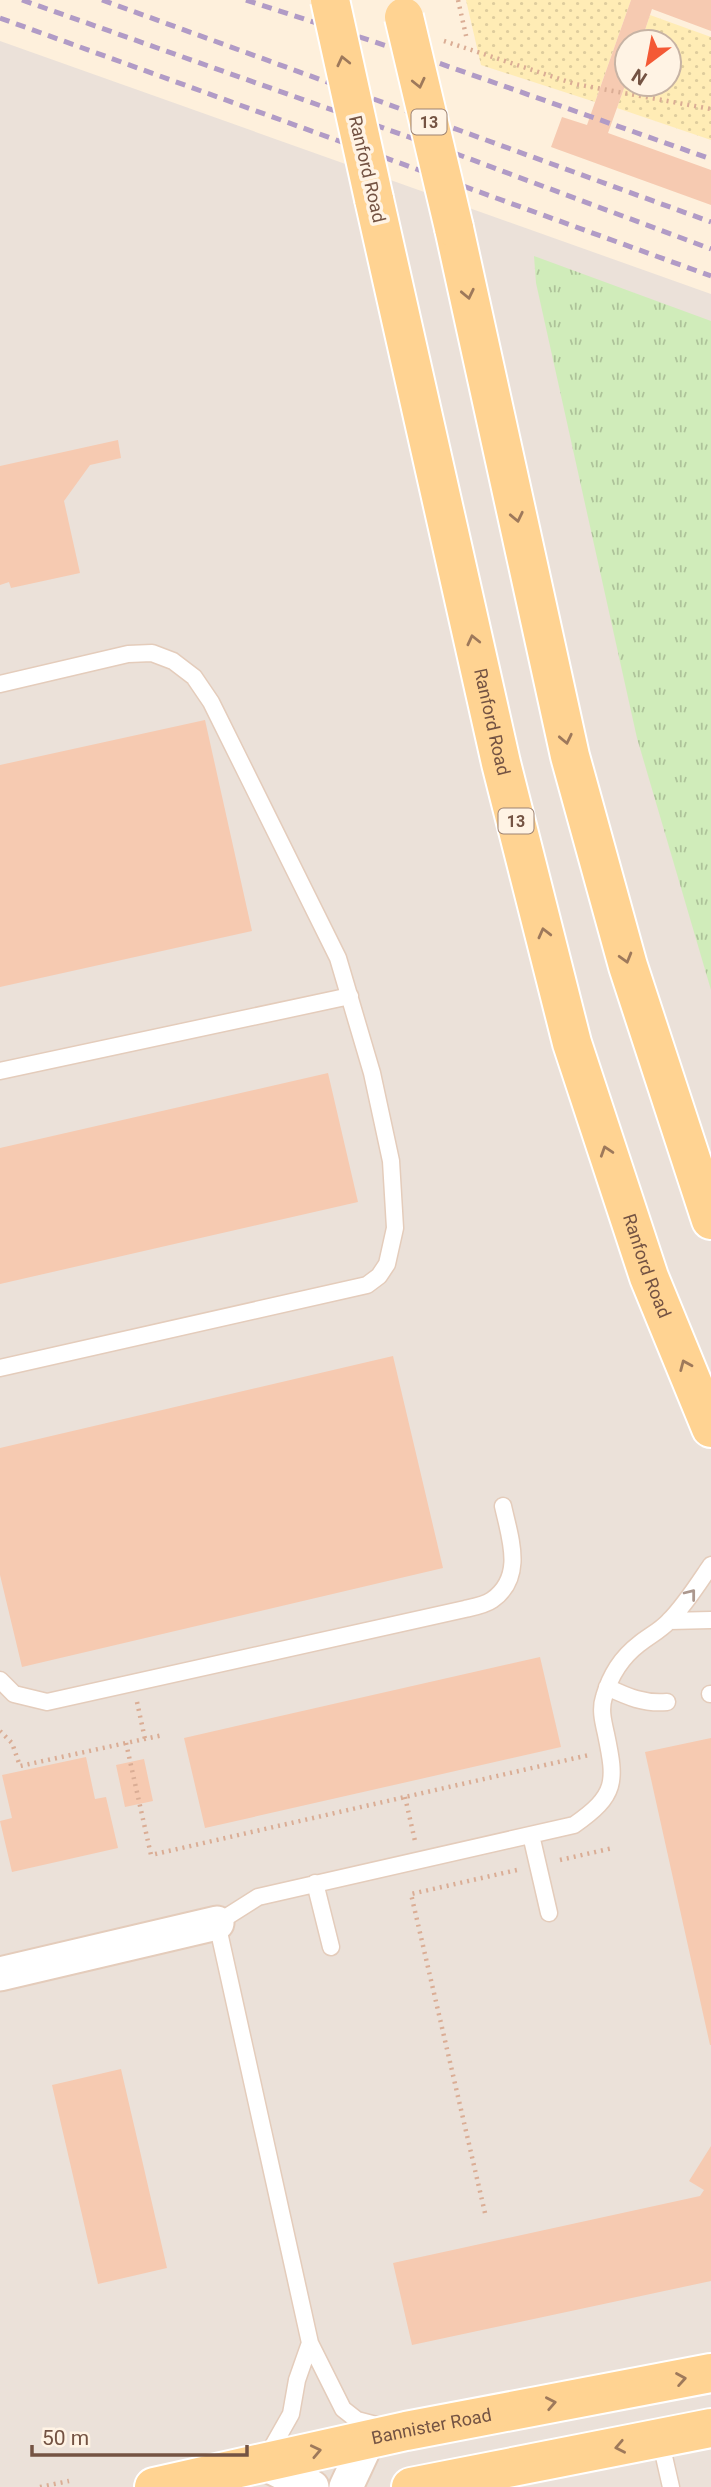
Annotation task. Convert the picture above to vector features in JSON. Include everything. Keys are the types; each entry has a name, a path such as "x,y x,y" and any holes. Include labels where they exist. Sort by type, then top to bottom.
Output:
{"main road":[{"name":"Ranford Road","path":"330,0 501,763 572,1043 649,1278 711,1428"},
{"name":"13","path":"402,8 454,228 570,756 628,966 711,1220"},
{"name":"Bannister Road","path":"154,2487 385,2436 711,2373"},
{"path":"411,2487 711,2428"}],"street":[{"path":"0,1974 217,1923"},
{"path":"346,2487 385,2436"},
{"path":"263,2463 312,2487"}],"lane":[{"path":"0,684 136,654 152,653 173,661 194,677 226,731 338,958 372,1073 391,1161 395,1228 387,1264 379,1276 367,1285 0,1368"},
{"path":"0,1070 350,996"},
{"path":"0,1680 14,1694 47,1702 491,1601 504,1588 512,1574 514,1554 503,1506"},
{"path":"385,2436 343,2409 310,2343 217,1923 258,1897 574,1825 596,1810 608,1794 613,1773 602,1716 607,1687 619,1663 669,1621 711,1565"},
{"path":"669,1621 711,1620"},
{"path":"607,1687 649,1703 667,1702"},
{"path":"531,1835 549,1913"},
{"path":"315,1883 331,1947"},
{"path":"263,2463 291,2414 297,2380 310,2343"},
{"path":"660,2439 671,2487"}],"path":[{"path":"458,0 467,40"},
{"path":"575,84 711,109"},
{"path":"133,1683 145,1739"},
{"path":"0,1731 12,1743 20,1766 163,1735"},
{"path":"126,1743 151,1855 609,1751"},
{"path":"485,2213 411,1894 613,1848"},
{"path":"40,2487 69,2480"}],"shaded area":[{"path":"0,41 711,294 711,2487 0,2487"}],"green space":[{"path":"534,256 711,321 711,990 637,738 536,283"}],"sand":[{"path":"466,0 631,0 621,28 613,28 613,51 595,102 481,65"},
{"path":"650,15 711,37 711,140 617,108 621,98 683,98 683,28 646,28"}],"building":[{"path":"631,0 711,0 711,31 652,9 646,28 621,28"},
{"path":"613,51 613,98 621,98 608,133 711,170 711,205 551,147 562,117 587,125"},
{"path":"118,440 121,458 90,465 64,501 80,573 11,588 9,582 0,585 0,466"},
{"path":"205,720 252,931 0,987 0,765"},
{"path":"328,1073 358,1202 0,1284 0,1148"},
{"path":"393,1356 443,1568 22,1667 0,1575 0,1448"},
{"path":"540,1657 561,1747 205,1828 184,1738"},
{"path":"711,1738 711,2045 710,2045 645,1752"},
{"path":"86,1757 95,1799 106,1797 118,1848 12,1872 0,1821 12,1818 2,1775"},
{"path":"144,1759 153,1801 125,1807 116,1765"},
{"path":"121,2069 167,2268 98,2284 52,2085"},
{"path":"711,2146 711,2281 412,2345 393,2263 700,2196 704,2190 689,2181"}],"railway":[{"path":"22,0 454,153 711,249"},
{"path":"102,0 711,222"},
{"path":"246,0 430,60 711,159"},
{"path":"0,18 711,276"}]}
